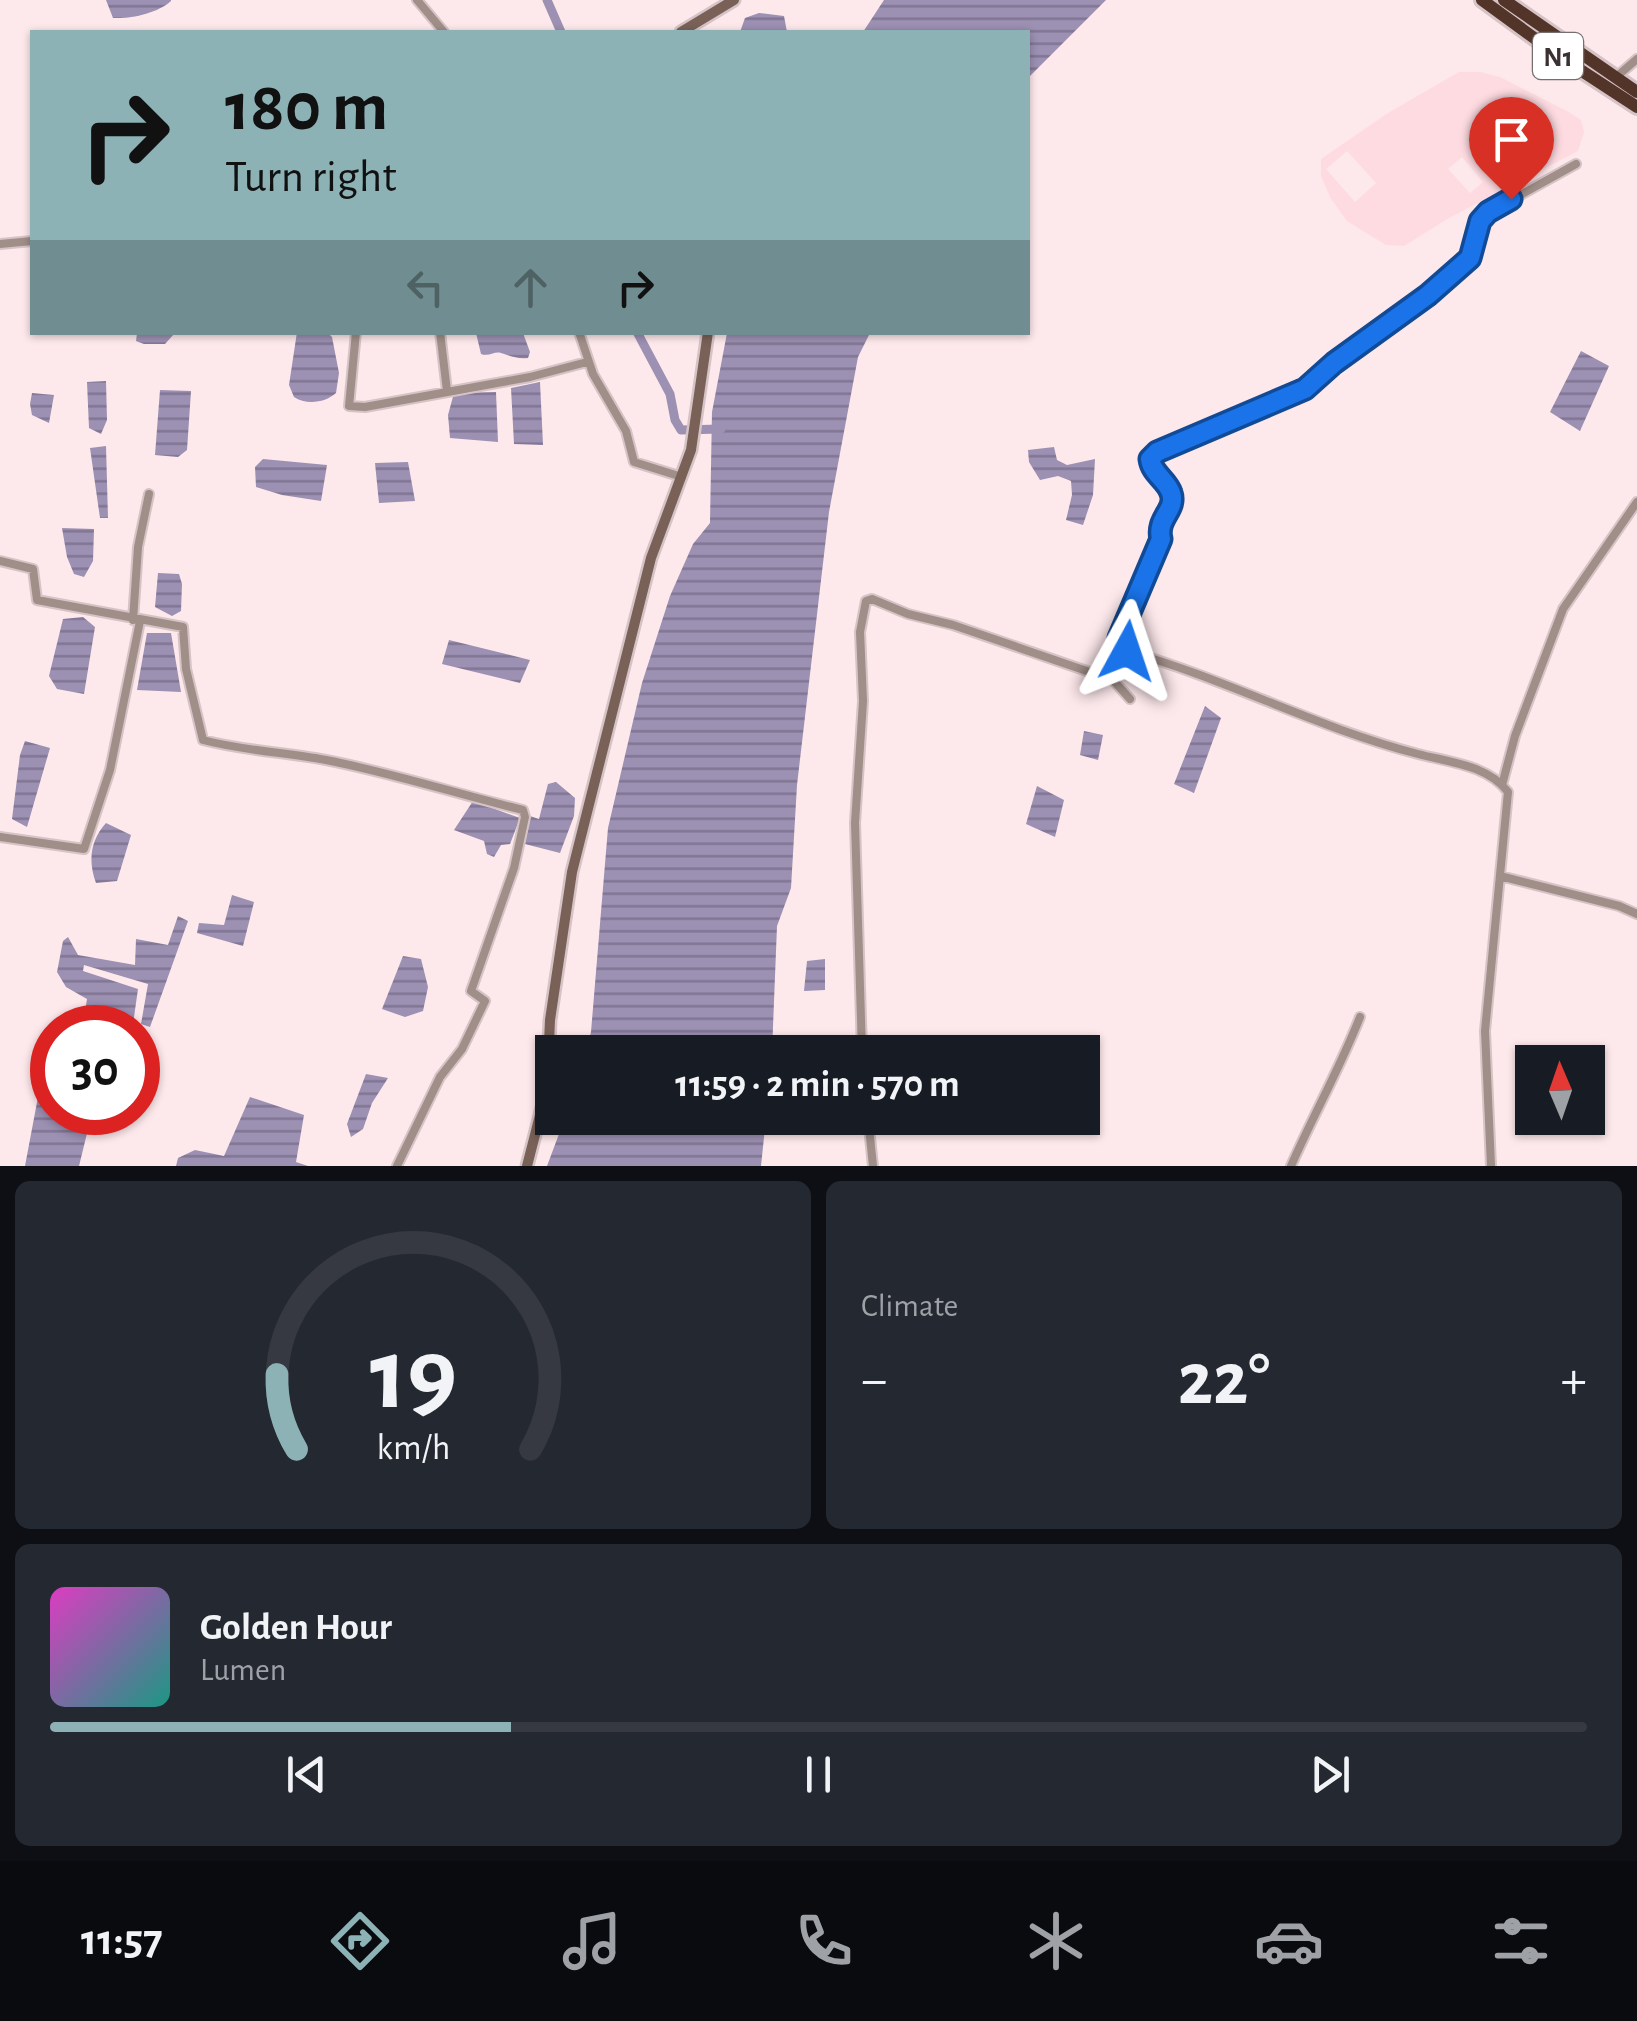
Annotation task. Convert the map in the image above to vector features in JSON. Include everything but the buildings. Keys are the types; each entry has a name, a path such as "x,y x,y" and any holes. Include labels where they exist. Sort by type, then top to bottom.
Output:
{"highway":[{"name":"N1","path":"1482,0 1637,106"},
{"name":"N1","path":"1504,0 1637,92"}],"main road":[{"path":"685,30 734,0"},
{"path":"527,1166 547,1088 550,1020 572,872 651,558 691,450 708,335"}],"street":[{"path":"417,0 442,30"},
{"path":"1615,78 1637,60"},
{"path":"1492,1166 1485,1031 1508,792 1482,770 1360,739 1194,670 1127,651 1119,638 1161,539 1160,524 1172,504 1171,490 1150,467 1150,459 1157,452 1305,389 1470,258 1474,232 1488,212 1576,164"},
{"path":"0,244 30,241"},
{"path":"356,335 349,406 366,407 530,377 587,362"},
{"path":"440,335 447,391"},
{"path":"580,335 587,362 626,431 634,462 682,477"},
{"path":"0,837 84,850 110,770 136,620 138,547 149,494"},
{"path":"1502,785 1515,736 1563,608 1637,502"},
{"path":"0,561 33,570 37,600 183,626 186,669 203,740 233,748 324,760 523,810 525,818 514,868 471,991 484,1001 462,1049 440,1077 397,1166"},
{"path":"861,1035 855,822 863,701 860,632 866,600 1114,680 1130,699"},
{"path":"1500,876 1637,914"},
{"path":"1292,1166 1360,1018"},
{"path":"870,1135 873,1166"}],"shaded area":[{"path":"106,0 171,1 144,14 113,18"},
{"path":"884,0 1106,0 1030,76 1030,30 864,30"},
{"path":"759,13 784,16 787,30 741,30 745,18"},
{"path":"1459,72 1480,72 1500,77 1567,111 1581,120 1584,132 1578,151 1449,218 1404,246 1386,245 1347,221 1321,176 1321,159 1388,113","holes":["1509,115 1537,156 1515,171 1487,130","1347,151 1376,183 1355,202 1326,169","1462,157 1483,182 1470,193 1448,169"]},
{"path":"137,335 173,335 165,344 136,341"},
{"path":"297,335 330,335 339,373 336,393 310,402 294,397 289,385"},
{"path":"476,335 524,335 530,352 528,358 481,354"},
{"path":"727,335 869,335 858,357 829,512 797,785 791,888 777,926 773,1035 590,1035 608,828 642,683 670,596 693,544 710,523 712,412"},
{"path":"1581,351 1609,366 1580,431 1550,412"},
{"path":"106,381 107,420 101,434 89,428 87,382"},
{"path":"540,382 543,445 514,444 511,388"},
{"path":"160,390 191,391 187,450 178,457 155,455"},
{"path":"496,392 498,442 450,438 448,415 454,393"},
{"path":"32,393 54,395 49,423 32,415"},
{"path":"106,446 108,518 100,518 90,448"},
{"path":"1054,447 1057,460 1067,465 1095,459 1093,495 1083,525 1066,520 1071,481 1058,476 1040,480 1029,462 1028,450"},
{"path":"263,459 327,465 321,501 256,487 255,467"},
{"path":"408,462 415,501 379,503 375,463"},
{"path":"62,528 94,529 93,561 84,577 74,574"},
{"path":"158,573 179,574 181,611 172,616 155,607"},
{"path":"83,617 95,627 84,694 57,689 49,676 63,619"},
{"path":"147,633 171,633 181,692 137,690"},
{"path":"449,640 530,660 520,683 442,664"},
{"path":"1205,706 1221,718 1194,793 1174,784"},
{"path":"1084,731 1103,735 1098,760 1080,755"},
{"path":"25,741 50,748 27,827 12,819"},
{"path":"556,782 575,798 574,816 560,853 525,844 530,816 539,819 548,784"},
{"path":"1037,786 1064,800 1055,837 1026,824"},
{"path":"473,801 520,818 510,844 501,845 494,857 487,854 484,841 454,830"},
{"path":"106,823 131,835 117,881 96,883 92,851"},
{"path":"232,895 254,902 243,946 197,933 199,923 224,925"},
{"path":"178,916 188,921 158,1005 144,1005 148,984 84,965 83,971 138,989 136,1005 86,1005 87,999 66,987 57,972 63,941 68,937 78,955 135,965 136,939 168,945"},
{"path":"403,956 421,959 428,987 423,1011 405,1017 382,1009"},
{"path":"825,959 825,990 804,991 807,961"},
{"path":"366,1074 388,1078 372,1103 363,1129 351,1137 347,1124"},
{"path":"250,1097 304,1115 296,1162 308,1166 176,1166 178,1158 195,1150 224,1156"},
{"path":"31,1135 87,1135 79,1166 25,1166"},
{"path":"559,1135 764,1135 761,1166 547,1166"}],"waterway":[{"path":"547,0 560,30"},
{"path":"639,335 670,394 681,430 721,429"}],"route":[{"path":"1127,651 1119,638 1161,539 1160,524 1172,504 1171,490 1150,467 1150,459 1157,452 1305,389 1470,258 1480,221 1511,199"}]}
